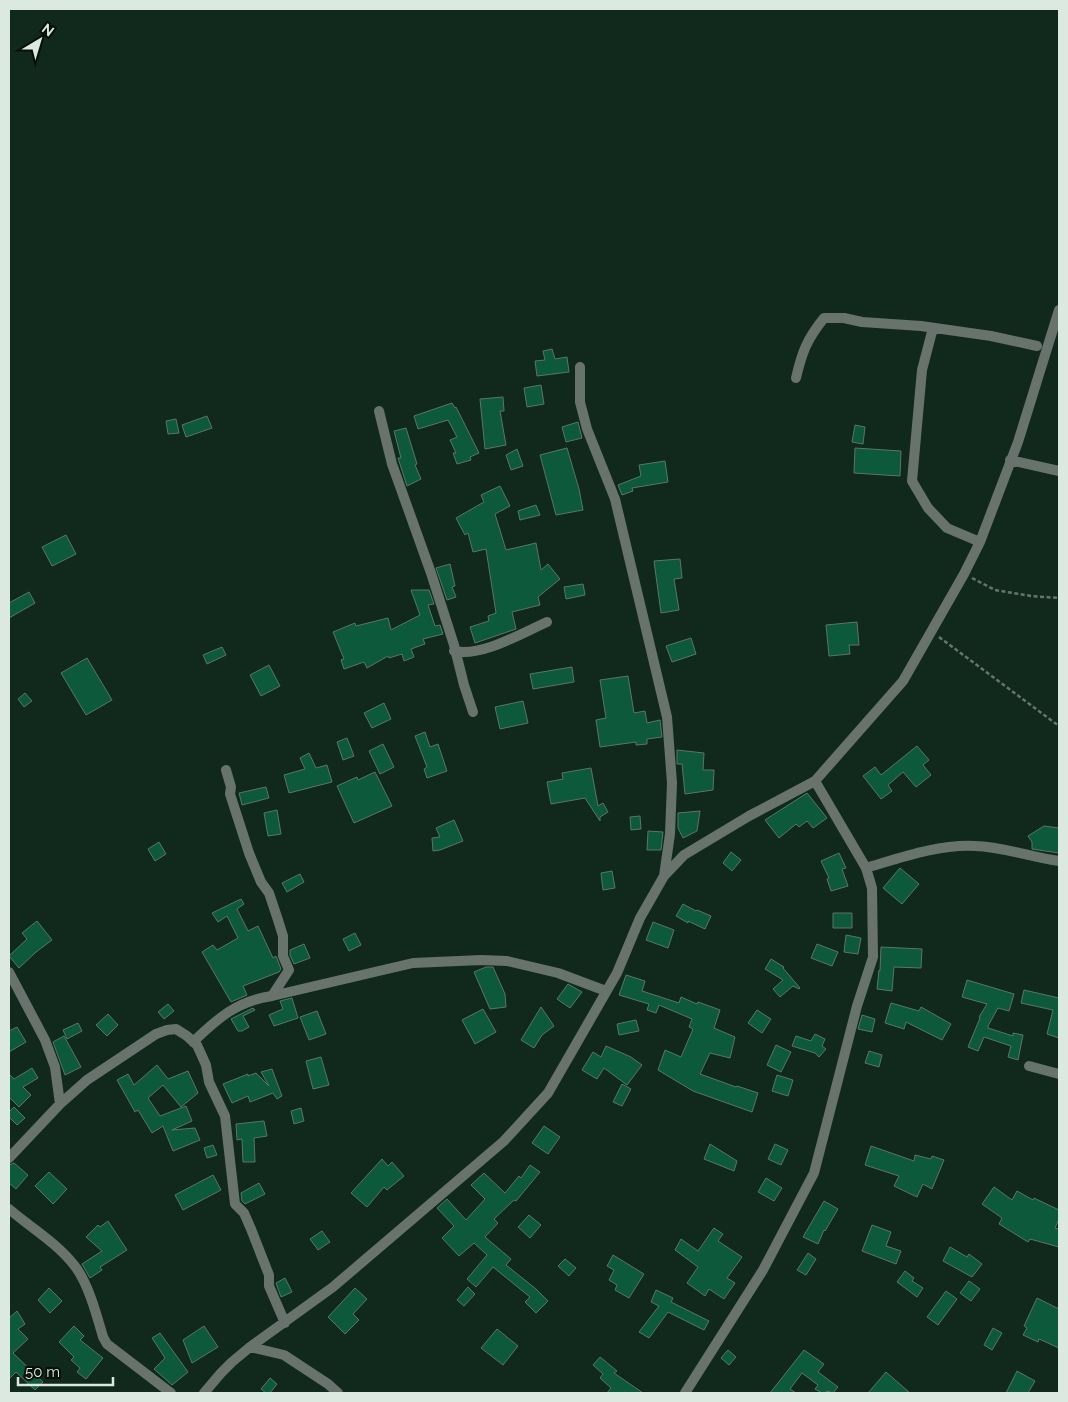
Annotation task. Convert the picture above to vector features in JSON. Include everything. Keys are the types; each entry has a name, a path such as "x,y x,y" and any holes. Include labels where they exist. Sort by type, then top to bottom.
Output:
{"street":[{"path":"204,1393 220,1373 250,1347 334,1287 504,1141 548,1093 617,973 640,918 664,876 684,856 749,816 816,781 903,681 964,574 980,542 1018,442 1059,310"},
{"path":"796,378 802,353 812,332 824,318 844,318 862,322 933,328 991,336 1037,346"},
{"path":"933,328 922,370 912,481 928,508 947,528 980,542"},
{"path":"580,367 580,402 587,429 615,499 667,717 672,783 670,834 664,876"},
{"path":"379,410 392,464 454,645 473,712"},
{"path":"1010,460 1059,471"},
{"path":"454,650 461,652 474,651 547,622"},
{"path":"226,770 231,787 230,794 249,853 261,882 269,893 283,936 283,956 289,970 272,996"},
{"path":"685,1393 763,1270 814,1173 857,1006 873,957 872,888 866,868 816,781"},
{"path":"866,868 904,856 975,846 1059,861"},
{"path":"193,1042 213,1022 234,1007 258,998 413,964 481,960 507,961 558,973 606,992"},
{"path":"9,972 45,1040 54,1067 60,1104"},
{"path":"9,1158 60,1104 87,1080 156,1034 168,1030 176,1030 197,1046 206,1064 209,1082 225,1116 235,1204 248,1220 269,1275 269,1286 285,1323"},
{"path":"1030,1066 1059,1074"},
{"path":"9,1209 74,1265 82,1279 103,1337 108,1344 171,1393"},
{"path":"250,1347 284,1355 328,1384 338,1393"}],"path":[{"path":"964,574 995,590 1030,596 1059,598"},
{"path":"936,635 1059,726"}],"building":[{"path":"552,349 555,359 567,357 569,372 537,376 535,361 545,360 543,351"},
{"path":"541,385 544,404 527,407 524,388"},
{"path":"503,397 504,411 500,411 506,445 485,449 480,399"},
{"path":"452,403 456,407 479,453 470,457 471,460 457,464 453,453 456,453 450,440 457,437 448,420 418,429 414,416"},
{"path":"207,416 212,428 186,437 182,425"},
{"path":"176,419 179,433 168,434 166,421"},
{"path":"578,422 582,438 566,442 562,427"},
{"path":"855,425 865,427 863,444 852,442"},
{"path":"406,428 417,464 415,465 421,479 407,486 398,458 401,458 394,431"},
{"path":"567,448 583,510 556,515 540,455"},
{"path":"855,448 901,451 900,476 854,473"},
{"path":"517,449 523,466 511,470 506,455"},
{"path":"665,461 668,482 632,488 633,491 622,495 618,485 641,476 639,465"},
{"path":"500,486 510,506 495,514 506,550 536,543 541,570 548,564 560,579 538,597 540,605 512,612 516,629 475,643 470,627 489,621 488,616 496,613 486,549 473,552 468,533 465,535 456,518 484,502 481,495"},
{"path":"536,505 540,515 520,520 518,511"},
{"path":"66,535 76,554 52,566 42,547"},
{"path":"680,559 682,578 674,579 679,610 661,613 654,561"},
{"path":"450,564 455,586 452,587 456,597 447,600 436,568"},
{"path":"583,584 585,595 566,599 564,587"},
{"path":"411,590 429,590 434,604 428,605 435,626 440,625 443,634 423,639 425,644 411,649 414,657 404,661 402,654 389,658 388,656 367,668 364,662 344,669 341,660 344,659 333,632 355,623 356,626 388,618 391,630 420,615"},
{"path":"29,592 35,603 9,618 9,603"},
{"path":"857,622 859,645 849,645 850,654 829,656 826,625"},
{"path":"691,638 696,654 672,662 666,646"},
{"path":"222,647 226,655 207,664 203,655"},
{"path":"87,658 112,700 86,715 61,673"},
{"path":"269,665 280,686 261,696 250,675"},
{"path":"572,667 574,682 533,689 530,674"},
{"path":"628,676 634,713 645,711 647,723 660,720 662,737 647,739 647,744 636,745 636,742 600,747 596,720 606,718 600,680"},
{"path":"25,693 32,701 24,707 18,699"},
{"path":"523,701 528,723 500,729 495,707"},
{"path":"384,703 391,719 372,728 364,713"},
{"path":"425,732 430,747 438,744 447,771 427,778 424,769 427,767 415,736"},
{"path":"347,738 354,756 343,760 337,742"},
{"path":"383,744 394,767 380,774 369,751"},
{"path":"917,746 929,760 923,765 931,775 916,787 903,772 888,785 892,791 881,799 863,776 875,767 881,775"},
{"path":"677,750 704,753 703,770 714,770 713,790 685,794 682,764 677,764"},
{"path":"309,753 316,768 327,765 332,782 289,793 284,775 305,769 300,758"},
{"path":"591,768 598,806 603,803 608,812 600,817 600,821 585,798 551,804 547,782 563,779 562,773"},
{"path":"375,772 392,806 354,823 337,786 357,777 358,780"},
{"path":"266,787 269,798 242,805 239,793"},
{"path":"807,793 827,818 813,828 807,821 799,827 796,824 779,838 765,820"},
{"path":"277,810 281,834 268,836 264,813"},
{"path":"700,811 697,831 683,838 678,828 678,813"},
{"path":"640,816 641,829 631,830 630,817"},
{"path":"454,820 463,841 433,851 432,838 440,837 436,828"},
{"path":"1044,826 1059,828 1059,853 1032,849 1032,842 1028,836"},
{"path":"648,831 663,832 661,850 647,850"},
{"path":"159,842 166,854 155,861 148,849"},
{"path":"731,852 741,860 732,871 723,863"},
{"path":"839,853 846,868 842,869 848,886 831,891 827,879 829,878 821,861"},
{"path":"900,868 919,884 902,904 883,888"},
{"path":"612,871 615,888 603,890 601,873"},
{"path":"300,874 304,882 287,892 282,883"},
{"path":"241,899 244,904 237,909 248,931 258,926 273,958 276,956 281,969 279,972 243,986 247,995 231,1002 202,952 213,945 217,950 238,938 227,916 218,922 212,913"},
{"path":"683,904 711,916 705,929 676,916"},
{"path":"833,913 852,913 852,928 833,928"},
{"path":"37,921 52,940 19,968 9,956 27,939 22,933"},
{"path":"653,922 674,930 668,948 646,940"},
{"path":"355,933 361,945 349,951 343,939"},
{"path":"846,935 861,938 858,954 844,952"},
{"path":"304,944 310,958 294,964 290,950"},
{"path":"817,944 838,952 832,966 811,958"},
{"path":"881,947 922,949 921,968 894,967 892,991 877,989"},
{"path":"771,959 784,967 799,989 793,986 780,997 773,989 783,980 765,969"},
{"path":"486,967 493,967 505,994 506,1007 490,1009 474,972"},
{"path":"626,975 645,981 642,991 679,1003 681,997 697,1004 698,1002 720,1010 714,1028 735,1037 730,1058 710,1053 700,1074 758,1093 752,1112 693,1091 658,1070 665,1050 681,1057 693,1029 689,1027 692,1019 659,1005 656,1013 647,1010 649,1004 619,995"},
{"path":"967,980 1014,994 1009,1011 998,1008 988,1028 1013,1036 1013,1033 1023,1035 1018,1060 1008,1057 1011,1046 984,1037 978,1051 968,1047 979,1017 987,1004 962,997"},
{"path":"568,984 582,992 570,1008 557,999"},
{"path":"1024,990 1059,998 1059,1038 1047,1034 1053,1010 1021,1003"},
{"path":"292,998 298,1018 274,1026 269,1015 283,1009 280,1001"},
{"path":"891,1003 919,1011 921,1007 951,1024 942,1040 906,1022 904,1029 885,1023"},
{"path":"168,1004 174,1011 164,1019 158,1012"},
{"path":"541,1007 554,1026 542,1035 534,1048 521,1040"},
{"path":"253,1008 255,1010 243,1016 249,1027 238,1031 231,1019"},
{"path":"483,1009 496,1032 475,1044 462,1020"},
{"path":"757,1010 771,1019 762,1033 748,1023"},
{"path":"317,1011 326,1034 309,1040 300,1017"},
{"path":"108,1014 118,1025 107,1036 96,1025"},
{"path":"862,1015 875,1019 872,1032 858,1029"},
{"path":"636,1020 639,1031 619,1035 617,1024"},
{"path":"78,1023 82,1031 67,1039 63,1030"},
{"path":"17,1027 26,1042 9,1052 9,1031"},
{"path":"815,1034 825,1039 822,1046 826,1049 819,1057 815,1053 792,1046 796,1036 811,1041"},
{"path":"64,1036 81,1067 65,1075 53,1042"},
{"path":"776,1045 791,1052 781,1072 767,1065"},
{"path":"606,1046 631,1057 642,1065 627,1085 604,1068 597,1079 582,1070 593,1052 601,1057"},
{"path":"869,1051 882,1055 879,1067 865,1063"},
{"path":"321,1057 329,1085 313,1089 306,1061"},
{"path":"157,1065 168,1079 188,1071 198,1093 181,1107 163,1085 148,1098 160,1116 186,1106 192,1121 172,1130 195,1128 200,1140 173,1151 163,1126 152,1133 138,1110 135,1112 117,1080 128,1074 134,1085"},
{"path":"32,1068 38,1078 23,1087 31,1095 19,1107 9,1097 9,1074 14,1079"},
{"path":"272,1069 282,1096 277,1099 273,1093 250,1102 248,1096 232,1103 223,1084 248,1074 248,1076 256,1073 269,1086 261,1072"},
{"path":"777,1075 793,1080 788,1096 772,1091"},
{"path":"622,1084 631,1089 622,1106 613,1102"},
{"path":"14,1107 25,1118 17,1125 9,1117 9,1112"},
{"path":"301,1108 304,1121 294,1124 291,1111"},
{"path":"264,1121 267,1136 254,1138 255,1162 243,1162 242,1139 237,1140 236,1124"},
{"path":"544,1126 560,1137 548,1154 532,1143"},
{"path":"710,1144 737,1161 734,1171 704,1159"},
{"path":"775,1144 788,1150 781,1165 768,1159"},
{"path":"213,1145 217,1155 207,1158 204,1148"},
{"path":"871,1146 914,1161 915,1155 931,1159 932,1156 944,1160 932,1189 923,1184 917,1197 894,1186 899,1176 865,1165"},
{"path":"382,1159 388,1166 392,1162 404,1176 387,1190 384,1187 367,1207 351,1193"},
{"path":"14,1163 28,1175 16,1189 9,1183 9,1165"},
{"path":"530,1165 540,1172 516,1201 514,1200 494,1219 498,1223 485,1237 511,1259 506,1265 548,1301 536,1313 525,1302 530,1297 493,1267 476,1287 467,1279 487,1255 474,1243 459,1256 442,1238 454,1226 437,1208 447,1199 466,1220 485,1199 471,1185 484,1173 505,1193 519,1176 521,1178"},
{"path":"49,1172 67,1189 53,1204 35,1186"},
{"path":"213,1175 221,1190 183,1210 175,1195"},
{"path":"766,1178 782,1188 774,1201 758,1192"},
{"path":"259,1183 265,1194 245,1204 242,1201 241,1193"},
{"path":"994,1187 1012,1200 1017,1191 1033,1200 1034,1198 1059,1210 1059,1219 1055,1228 1059,1229 1059,1247 1030,1239 1028,1242 999,1224 1002,1218 982,1204"},
{"path":"824,1201 838,1209 824,1230 818,1244 803,1237"},
{"path":"529,1215 541,1225 530,1238 518,1227"},
{"path":"108,1221 127,1250 100,1267 102,1270 90,1278 82,1264 102,1251 86,1237 98,1225 100,1227"},
{"path":"872,1225 891,1232 886,1246 901,1251 896,1264 862,1251"},
{"path":"714,1228 723,1234 718,1241 742,1257 727,1278 735,1283 724,1299 709,1289 705,1296 687,1283 698,1267 675,1250 681,1239 698,1251"},
{"path":"322,1231 330,1242 318,1250 310,1239"},
{"path":"950,1247 967,1257 969,1254 982,1264 972,1277 943,1261"},
{"path":"808,1253 816,1259 806,1275 797,1270"},
{"path":"613,1255 644,1274 629,1298 615,1290 617,1285 609,1280 614,1270 607,1266"},
{"path":"565,1259 576,1268 569,1276 558,1266"},
{"path":"905,1271 914,1278 912,1281 923,1288 917,1297 897,1282"},
{"path":"285,1278 292,1292 281,1297 276,1283"},
{"path":"969,1281 980,1289 971,1301 960,1293"},
{"path":"468,1287 475,1294 464,1306 457,1300"},
{"path":"49,1288 62,1301 50,1313 38,1300"},
{"path":"355,1288 367,1299 353,1314 359,1320 345,1334 328,1317"},
{"path":"656,1290 673,1298 671,1302 709,1321 704,1330 668,1312 649,1338 639,1332 659,1306 651,1302"},
{"path":"946,1291 957,1299 938,1325 927,1317"},
{"path":"1037,1298 1059,1309 1059,1348 1039,1339 1038,1342 1023,1335 1027,1328 1024,1326"},
{"path":"17,1311 25,1324 18,1329 28,1339 13,1353 43,1382 35,1390 16,1372 9,1379 9,1318"},
{"path":"74,1326 84,1336 80,1340 103,1358 86,1379 77,1372 80,1368 71,1360 74,1357 59,1342"},
{"path":"204,1326 218,1347 192,1363 183,1340"},
{"path":"993,1328 1002,1333 992,1350 984,1345"},
{"path":"497,1329 518,1346 503,1365 481,1348"},
{"path":"160,1333 188,1372 172,1385 154,1369 165,1358 152,1338"},
{"path":"728,1350 736,1357 729,1365 721,1358"},
{"path":"804,1350 824,1364 818,1372 838,1387 833,1393 827,1391 822,1393 815,1389 818,1385 802,1373 790,1389 796,1393 770,1393"},
{"path":"600,1357 617,1371 614,1373 643,1393 607,1393 611,1388 600,1378 603,1374 593,1365"},
{"path":"1017,1371 1035,1381 1028,1393 1006,1393"},
{"path":"886,1372 910,1393 868,1393"},
{"path":"270,1378 277,1384 270,1393 266,1393 261,1389"}]}
